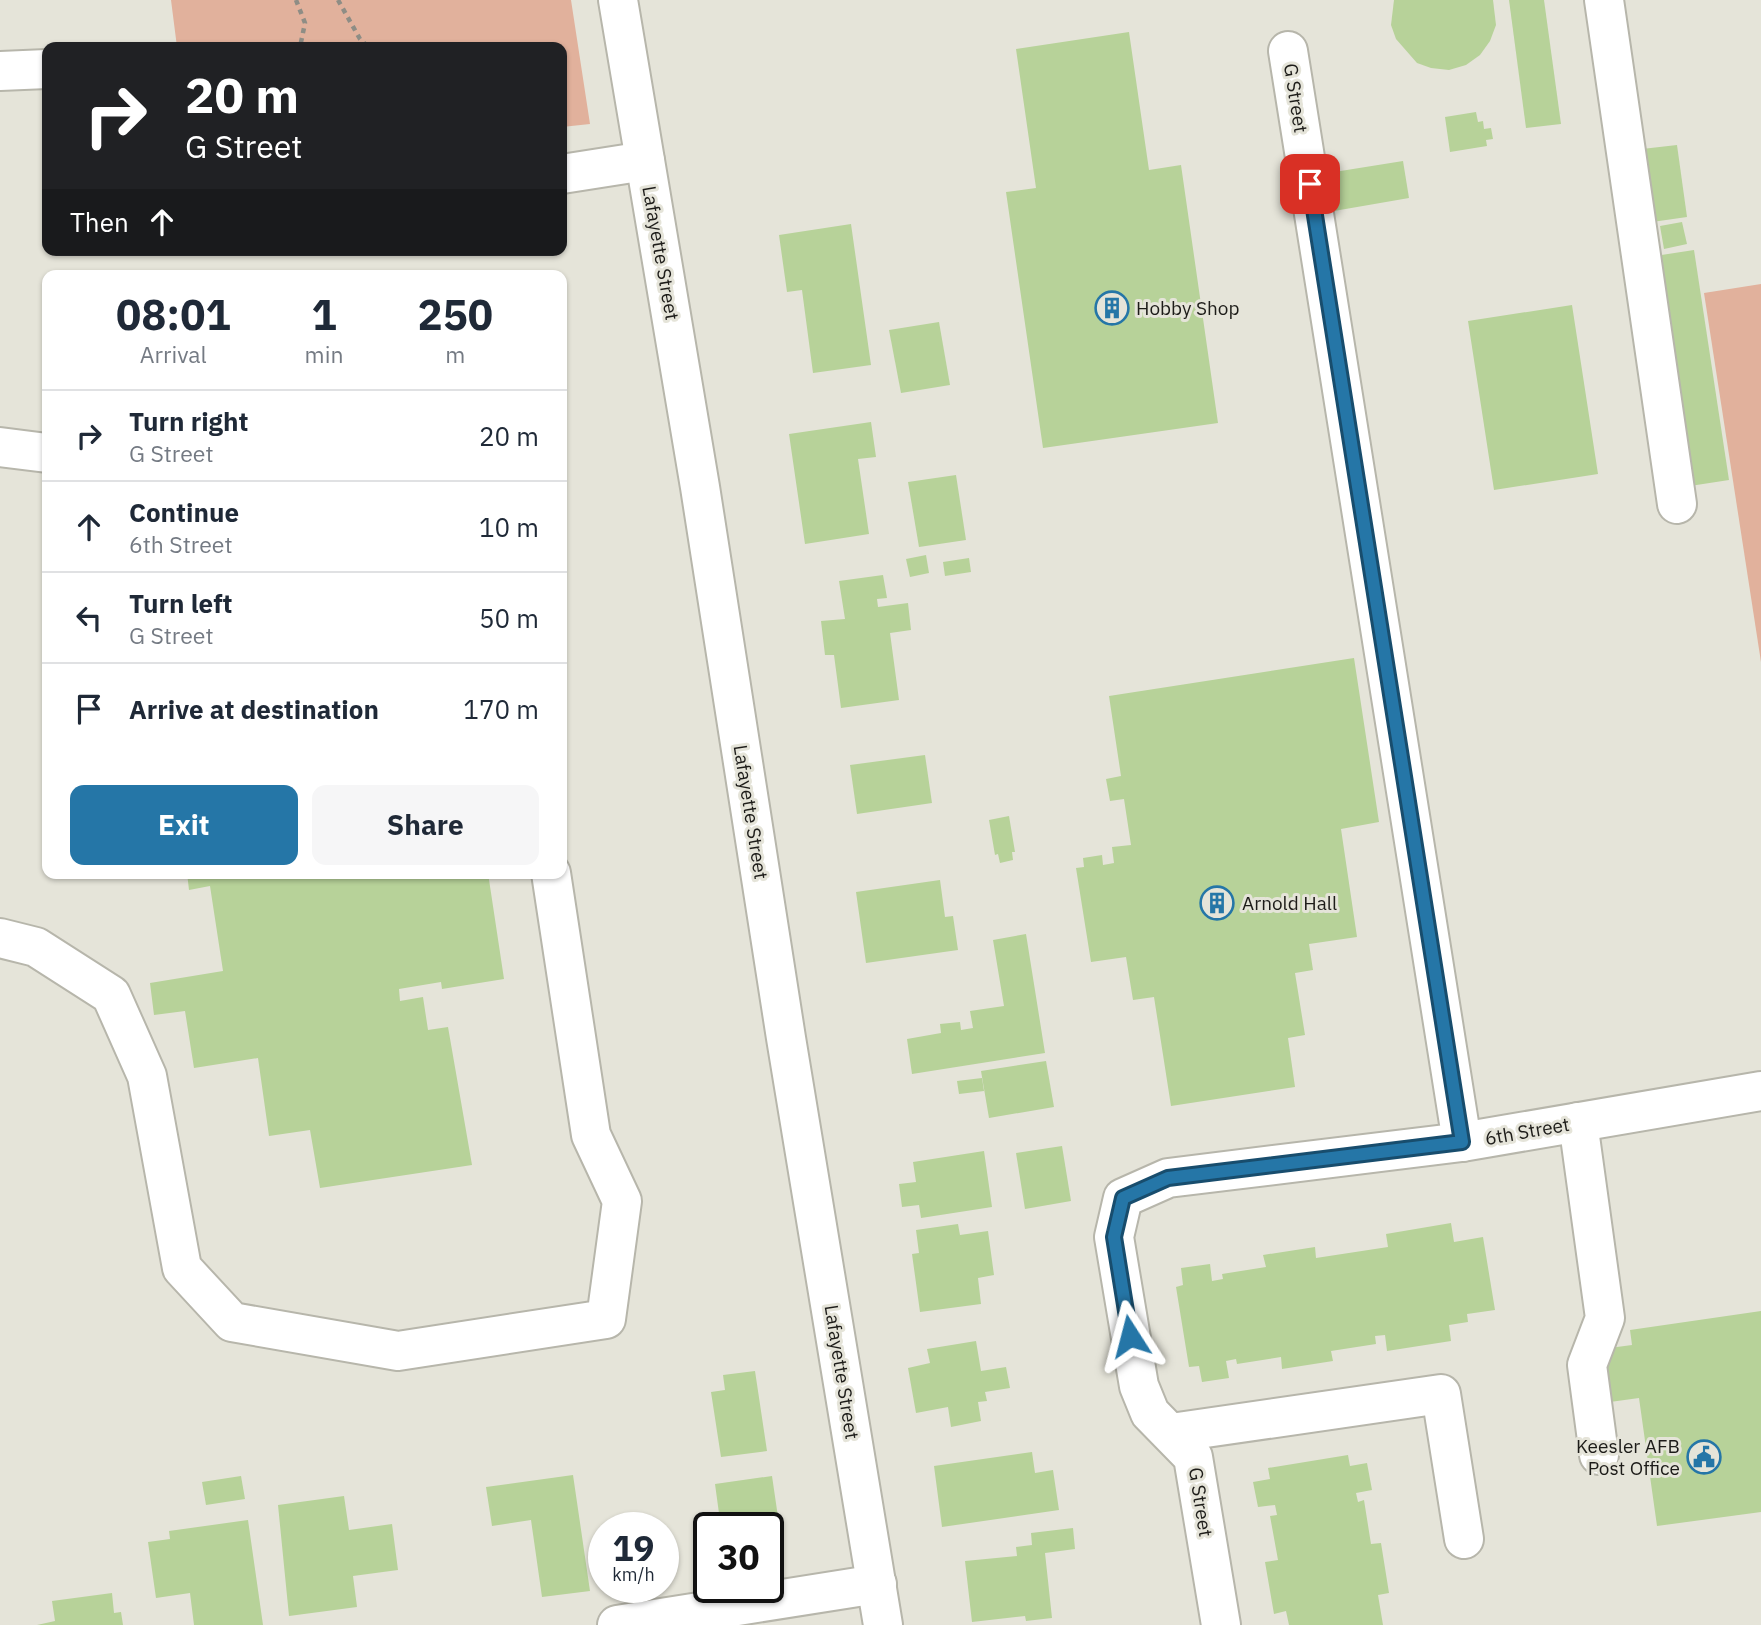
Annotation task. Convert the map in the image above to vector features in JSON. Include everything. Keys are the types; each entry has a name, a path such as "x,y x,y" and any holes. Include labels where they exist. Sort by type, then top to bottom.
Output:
{"street":[{"name":"Lafayette Street","path":"618,0 883,1625"},
{"path":"1604,0 1677,504"},
{"name":"G Street","path":"1288,51 1462,1142"},
{"path":"0,71 42,69"},
{"path":"567,173 645,160"},
{"path":"0,447 42,452"},
{"path":"0,938 36,947 111,995 147,1076 182,1268 232,1322 398,1351 606,1319 622,1202 591,1135 552,879"},
{"name":"6th Street","path":"1168,1178 1462,1142 1761,1091"},
{"path":"1578,1122 1605,1318 1587,1365 1599,1455"},
{"name":"G Street","path":"1168,1178 1123,1198 1114,1237 1139,1386 1150,1413 1194,1457 1221,1625"},
{"path":"1171,1433 1441,1394 1464,1539"},
{"path":"617,1625 877,1584"}],"path":[{"path":"296,0 305,23 301,42"},
{"path":"338,0 363,42"}],"shaded area":[{"path":"171,0 571,0 590,124 567,126 567,42 176,42"},
{"path":"1761,284 1761,662 1704,293"}],"building":[{"path":"1394,0 1493,0 1496,25 1490,41 1480,55 1466,65 1449,70 1431,68 1417,63 1396,39 1391,25"},
{"path":"1509,0 1544,0 1561,124 1526,128"},
{"name":"Hobby Shop","path":"1129,32 1149,170 1181,165 1218,423 1043,448 1006,192 1036,188 1016,49"},
{"path":"1476,112 1478,122 1483,121 1484,129 1491,128 1493,139 1486,140 1487,146 1450,152 1445,117"},
{"path":"1677,145 1687,217 1652,222 1642,149"},
{"path":"1403,161 1409,198 1334,211 1328,173"},
{"path":"1682,222 1687,244 1664,249 1660,226"},
{"path":"851,224 871,365 813,373 802,290 787,292 779,235"},
{"path":"1694,250 1729,480 1690,486 1655,256"},
{"path":"1572,305 1598,474 1494,490 1468,321"},
{"path":"939,322 950,385 901,393 889,330"},
{"path":"871,422 876,457 858,459 869,534 805,544 789,434"},
{"path":"956,475 966,540 919,547 908,482"},
{"path":"926,555 929,573 910,577 906,559"},
{"path":"969,558 971,572 945,576 943,562"},
{"path":"883,575 887,598 877,599 878,607 908,603 911,630 890,633 899,700 841,708 834,655 825,655 821,621 845,619 839,581"},
{"name":"Arnold Hall","path":"1354,658 1379,822 1341,829 1357,937 1309,944 1313,970 1295,973 1305,1035 1288,1038 1295,1087 1171,1106 1154,997 1133,1000 1126,957 1091,962 1076,868 1084,867 1083,858 1102,855 1103,865 1114,863 1112,847 1131,845 1124,799 1110,801 1106,779 1121,776 1109,696"},
{"path":"925,755 932,803 857,814 850,765"},
{"path":"1009,816 1015,852 1012,852 1013,860 1000,863 998,854 995,855 989,820"},
{"path":"188,879 489,879 504,979 442,989 441,982 399,989 400,1001 423,997 428,1030 448,1027 472,1165 320,1188 310,1130 269,1136 258,1058 194,1068 185,1011 154,1015 150,983 223,971 210,886 189,890"},
{"path":"940,880 945,917 953,916 958,950 866,963 856,892"},
{"path":"1026,934 1045,1053 912,1074 907,1039 941,1033 940,1024 960,1022 961,1030 973,1028 970,1011 1004,1006 993,940"},
{"path":"1046,1061 1054,1107 989,1118 981,1071"},
{"path":"982,1078 984,1091 959,1094 957,1081"},
{"path":"1062,1146 1071,1201 1025,1209 1016,1153"},
{"path":"984,1151 992,1207 921,1218 919,1205 902,1207 899,1184 916,1182 913,1162"},
{"path":"1451,1223 1454,1242 1483,1237 1495,1310 1467,1314 1468,1322 1449,1325 1451,1341 1387,1351 1385,1335 1375,1336 1376,1344 1331,1351 1333,1361 1282,1369 1281,1357 1237,1364 1236,1359 1226,1361 1229,1378 1202,1382 1199,1366 1189,1367 1176,1287 1183,1285 1181,1268 1210,1264 1212,1281 1223,1279 1222,1274 1266,1267 1263,1255 1315,1247 1316,1258 1388,1247 1386,1234"},
{"path":"958,1224 960,1235 988,1231 994,1275 978,1278 981,1304 920,1312 912,1254 919,1253 916,1230"},
{"name":"Keesler AFB Post Office","path":"1761,1311 1761,1512 1657,1526 1639,1398 1610,1402 1602,1349 1632,1345 1630,1330"},
{"path":"976,1341 981,1371 1006,1367 1010,1388 985,1392 987,1401 978,1402 981,1421 951,1427 948,1407 916,1413 908,1368 930,1363 927,1349"},
{"path":"755,1371 767,1451 721,1457 711,1392 725,1390 723,1375"},
{"path":"1032,1452 1035,1473 1053,1470 1059,1510 942,1527 934,1466"},
{"path":"1348,1455 1350,1466 1367,1463 1372,1490 1356,1493 1358,1502 1364,1500 1371,1544 1381,1543 1389,1593 1378,1595 1383,1625 1289,1625 1286,1611 1274,1614 1265,1562 1278,1560 1270,1516 1277,1515 1275,1505 1258,1507 1253,1482 1270,1479 1268,1468"},
{"path":"573,1475 588,1591 542,1597 531,1520 492,1526 486,1487"},
{"path":"241,1476 245,1499 206,1505 202,1482"},
{"path":"772,1476 777,1512 719,1512 715,1484"},
{"path":"344,1496 349,1530 392,1524 398,1570 353,1576 357,1607 289,1616 278,1505"},
{"path":"248,1520 263,1625 194,1625 190,1593 156,1598 148,1542 170,1539 169,1531"},
{"path":"1073,1528 1075,1549 1045,1553 1052,1618 1026,1621 1025,1616 972,1622 965,1561 1017,1556 1016,1547 1032,1545 1031,1533"},
{"path":"112,1593 114,1613 121,1612 123,1625 37,1625 55,1621 52,1601"}],"place":[{"name":"Hobby Shop","path":"1112,308"},
{"name":"Arnold Hall","path":"1217,903"},
{"name":"Keesler AFB Post Office","path":"1704,1457"}],"route":[{"path":"1130,1336 1114,1237 1123,1198 1168,1178 1462,1142 1310,184"}]}
